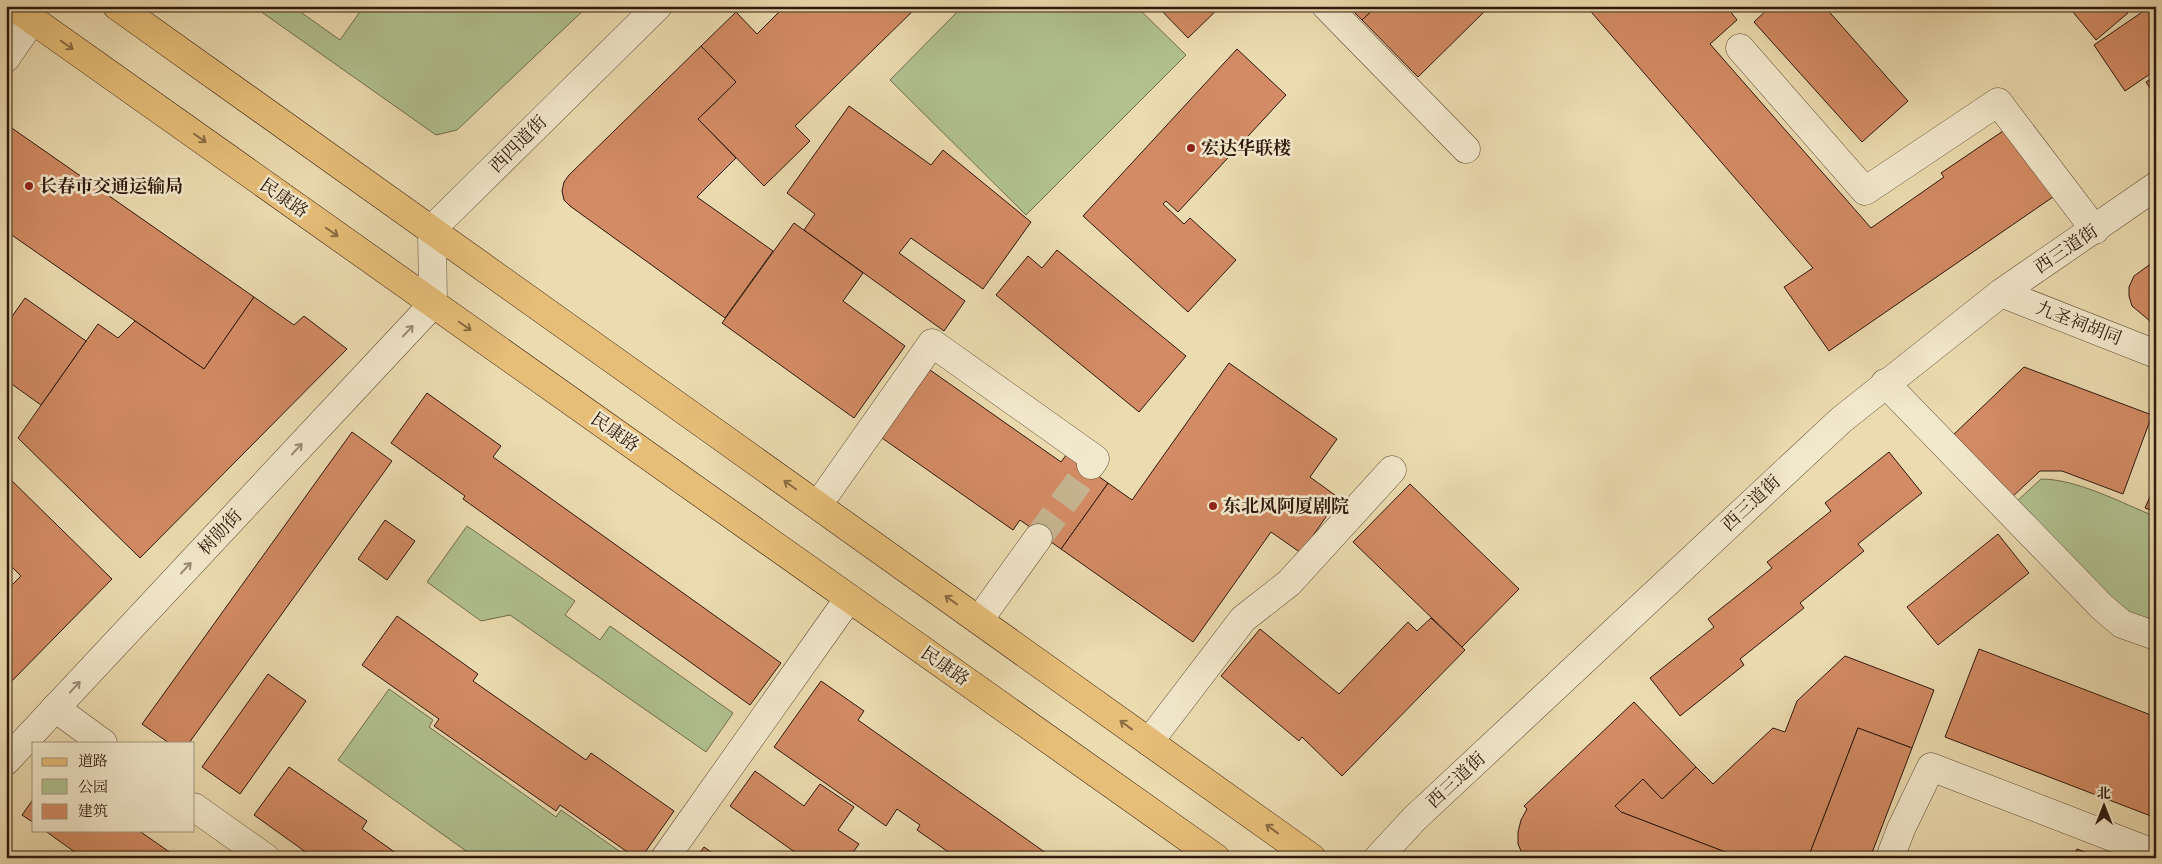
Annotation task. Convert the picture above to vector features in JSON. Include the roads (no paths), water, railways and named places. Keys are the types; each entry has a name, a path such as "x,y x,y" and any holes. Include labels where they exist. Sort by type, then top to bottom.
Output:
{"main road":[{"path":"117,6 1312,858"},
{"name":"民康路","path":"23,13 1216,858"}],"street":[{"name":"西四道街","path":"432,229 658,6"},
{"path":"1326,6 1466,148"},
{"path":"6,58 23,13"},
{"path":"1740,48 1865,191 1998,102 2095,230"},
{"name":"西三道街","path":"1378,858 1414,819 1840,420 2002,293 2156,186"},
{"path":"432,229 433,304"},
{"name":"九圣祠胡同","path":"2002,293 2156,354"},
{"name":"树勋街","path":"6,760 433,304"},
{"path":"818,504 932,343 1095,459 1091,465"},
{"path":"1885,383 2102,607 2122,624 2156,636"},
{"path":"1149,742 1243,619 1288,583 1392,470"},
{"path":"979,620 1038,538"},
{"path":"665,858 849,598"},
{"path":"55,708 102,742"},
{"path":"1890,858 1900,829 1931,767 2156,854"},
{"path":"195,808 266,858"}],"tunnel":[{"path":"1038,538 1091,465"}],"place":[{"name":"宏达华联楼","path":"1191,148"},
{"name":"长春市交通运输局","path":"29,186"},
{"name":"东北风阿厦剧院","path":"1213,506"}]}
